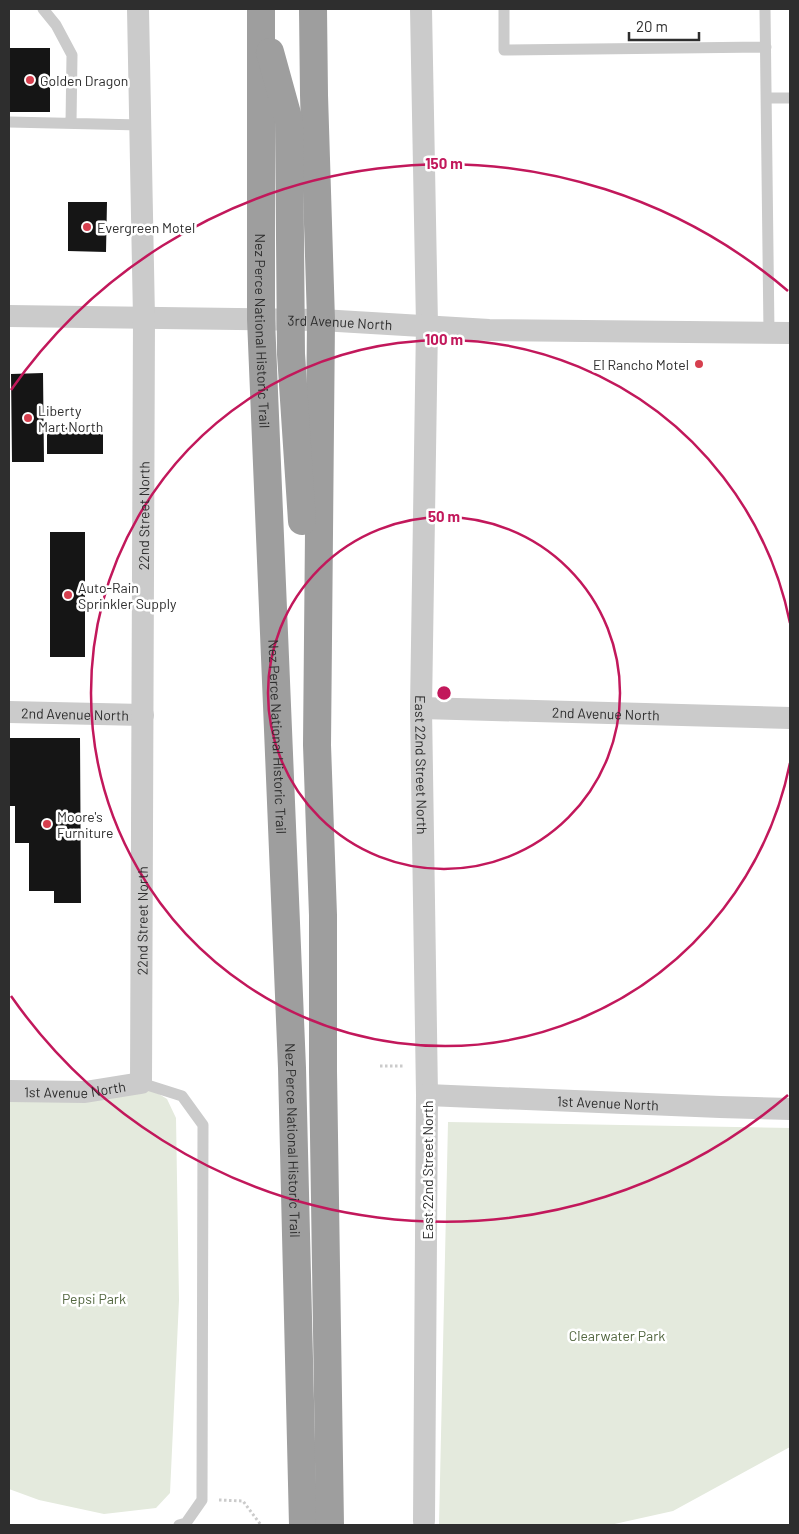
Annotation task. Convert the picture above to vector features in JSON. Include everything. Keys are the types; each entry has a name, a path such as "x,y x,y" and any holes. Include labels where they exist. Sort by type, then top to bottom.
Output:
{"highway":[{"name":"Nez Perce National Historic Trail","path":"313,9 321,320 317,745 323,915 323,1071 330,1525"},
{"name":"Nez Perce National Historic Trail","path":"261,14 261,319 292,1068 303,1525"},
{"path":"261,14 289,121 292,363 317,745"}],"street":[{"name":"22nd Street North","path":"138,9 144,318 141,1083"},
{"name":"East 22nd Street North","path":"421,9 427,325 421,708 427,1095 424,1521"},
{"name":"3rd Avenue North","path":"9,316 321,320 489,330 779,333"},
{"name":"2nd Avenue North","path":"421,708 790,718"},
{"name":"2nd Avenue North","path":"9,712 143,715"},
{"name":"1st Avenue North","path":"9,1091 85,1092 141,1083"},
{"name":"1st Avenue North","path":"427,1095 720,1108 790,1109"}],"lane":[{"path":"43,9 56,25 72,55 71,123"},
{"path":"504,9 504,50 766,47"},
{"path":"765,9 766,98 779,333"},
{"path":"766,98 790,98"},
{"path":"9,122 140,125"},
{"path":"141,1083 182,1096 203,1125 202,1500 186,1523 178,1525"}],"path":[{"path":"380,1066 404,1066"},
{"path":"202,1500 243,1501 261,1525"}],"green space":[{"name":"Pepsi Park","path":"141,1083 167,1099 176,1118 179,1300 170,1493 156,1508 104,1514 39,1500 9,1489 9,1090"},
{"name":"Clearwater Park","path":"448,1122 790,1128 790,1447 673,1511 610,1525 439,1525"}],"building":[{"name":"Golden Dragon","path":"9,48 50,48 50,112 9,112"},
{"name":"Evergreen Motel","path":"68,202 107,202 106,252 68,251"},
{"name":"Liberty Mart North","path":"43,373 44,462 12,462 11,374"},
{"path":"47,426 103,426 103,454 47,454"},
{"name":"Auto-Rain Sprinkler Supply","path":"50,532 85,532 85,657 50,657"},
{"name":"Moore's Furniture","path":"9,738 80,738 81,903 54,903 54,891 29,891 29,843 15,843 15,806 9,806"}],"place":[{"name":"Golden Dragon","path":"30,80"},
{"name":"Evergreen Motel","path":"87,227"},
{"name":"El Rancho Motel","path":"699,364"},
{"name":"Liberty Mart North","path":"28,418"},
{"name":"Auto-Rain Sprinkler Supply","path":"68,595"},
{"name":"Moore's Furniture","path":"47,824"}]}
